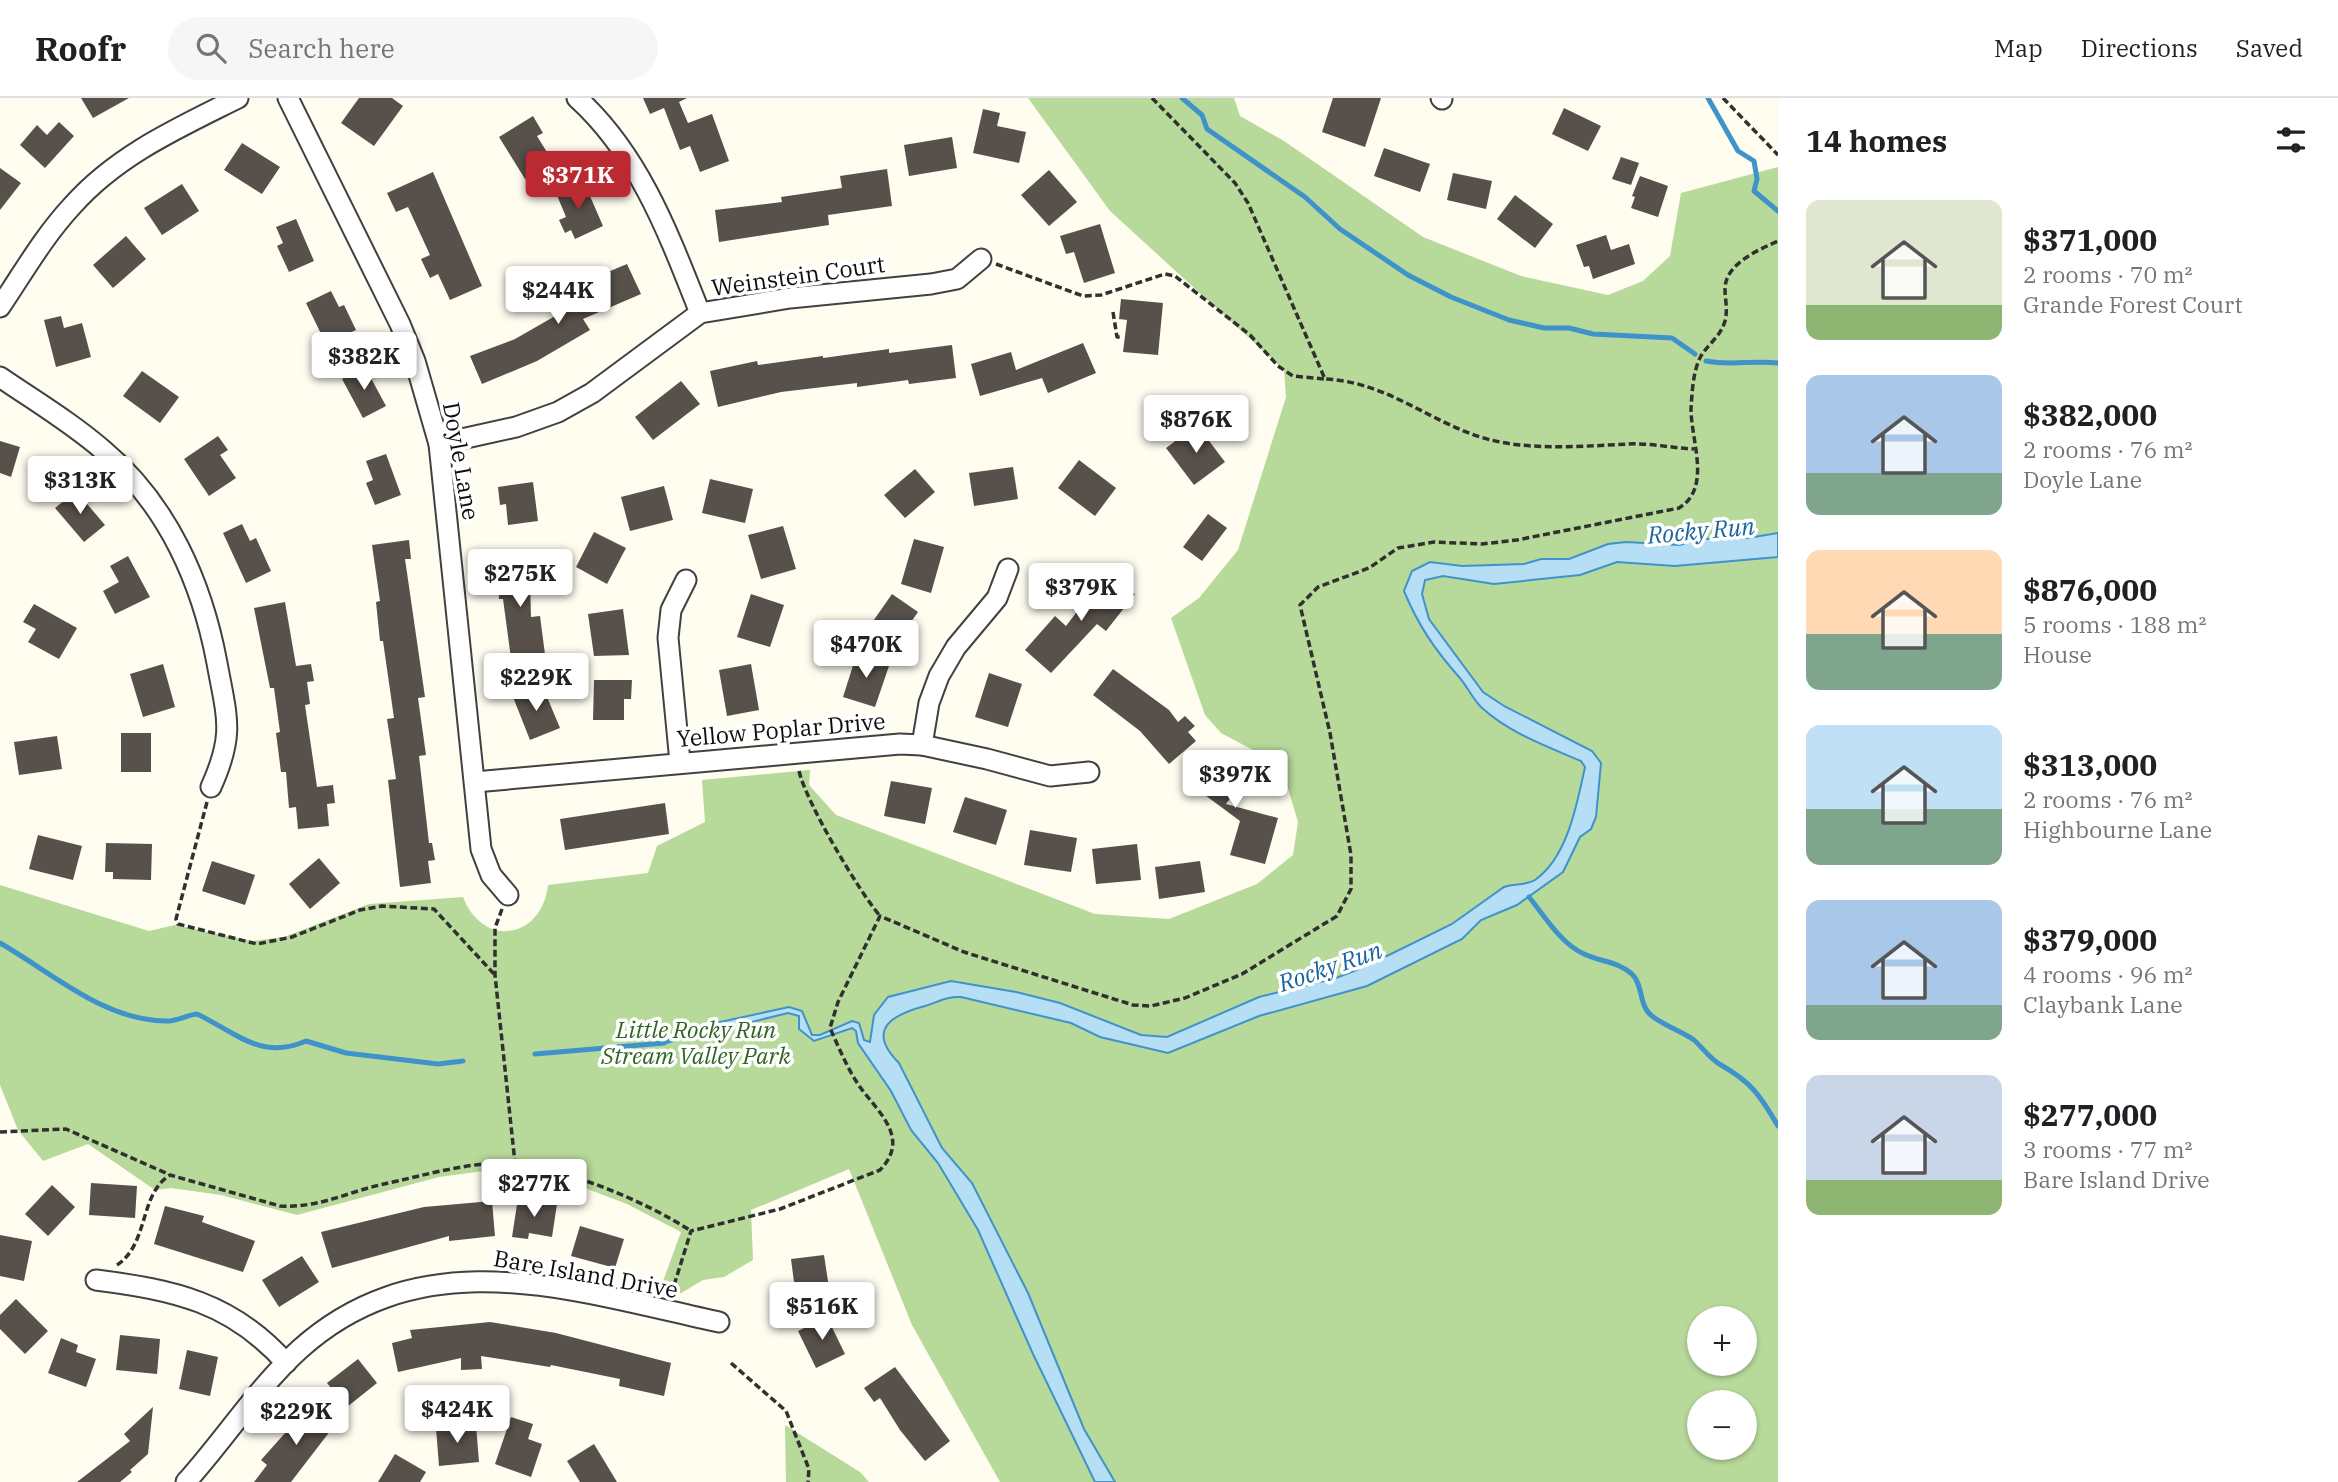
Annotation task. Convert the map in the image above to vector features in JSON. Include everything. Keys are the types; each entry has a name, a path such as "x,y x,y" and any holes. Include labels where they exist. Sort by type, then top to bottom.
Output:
{"street":[{"path":"0,307 54,228 98,179 158,138 238,98"},
{"name":"Doyle Lane","path":"288,98 400,324 415,362 439,444 481,849 491,876 508,895"},
{"path":"577,98 596,115 629,158 664,225 700,313"},
{"name":"Weinstein Court","path":"439,444 516,427 558,412 593,393 700,313 802,297 957,279 981,258"},
{"path":"0,377 104,451 141,489 173,535 205,611 227,722 226,755 211,787"},
{"path":"922,745 929,703 939,676 956,647 997,598 1008,569"},
{"path":"680,762 668,638 671,610 686,580"},
{"name":"Yellow Poplar Drive","path":"475,782 797,752 922,745 1050,776 1089,772"},
{"path":"96,1280 156,1288 206,1303 258,1335 286,1363"},
{"name":"Bare Island Drive","path":"188,1482 286,1363 326,1329 362,1307 434,1284 488,1280 523,1283 719,1322"}],"path":[{"path":"1152,98 1235,183 1248,203 1325,379"},
{"path":"1723,98 1778,155"},
{"path":"797,752 802,784 880,916 964,952 1133,1005 1151,1006 1185,998 1242,974 1336,916 1352,889 1351,855 1330,733 1300,605 1308,593 1323,584 1369,568 1398,548 1420,543 1482,544 1517,540 1679,508 1690,501 1696,492 1698,475 1691,404 1699,359 1721,332 1726,317 1724,286 1728,274 1754,253 1778,241"},
{"path":"981,258 1083,296 1101,295 1165,274 1175,276 1250,335 1285,371 1306,380 1351,380 1375,387 1471,434 1501,442 1600,447 1644,444 1694,449"},
{"path":"1113,312 1117,337 1121,337"},
{"path":"211,787 176,919 177,924 257,944 292,937 360,911 382,906 434,909 495,975"},
{"path":"508,895 495,928 495,975 515,1163"},
{"path":"0,1132 66,1129 170,1175 280,1206 312,1206 380,1185 469,1167 515,1163 636,1200 691,1231 779,1209 880,1170 889,1161 893,1149 885,1116 861,1089 830,1028 838,1002 880,916"},
{"path":"96,1280 130,1257 154,1194 170,1175"},
{"path":"656,1309 670,1300 691,1231"},
{"path":"730,1363 786,1411 809,1469 808,1482"}],"green space":[{"name":"Little Rocky Run Stream Valley Park","path":"1028,98 1234,98 1240,116 1284,141 1423,237 1521,276 1608,295 1643,281 1670,256 1681,193 1778,167 1778,1482 1000,1482 912,1325 849,1169 751,1210 753,1260 724,1277 703,1280 678,1295 659,1292 681,1232 627,1204 569,1182 513,1167 439,1177 297,1215 221,1195 171,1188 155,1190 88,1144 43,1161 18,1130 0,1085 0,885 149,931 175,925 251,941 284,937 369,904 463,897 472,914 484,925 511,931 524,926 535,917 543,903 548,885 648,873 657,846 705,822 702,780 810,770 809,785 836,815 1095,914 1169,919 1257,884 1293,855 1298,822 1281,765 1221,733 1205,715 1171,618 1199,598 1238,550 1286,397 1284,370 1110,211"},
{"path":"785,1425 860,1472 869,1482 786,1482"}],"water":[{"path":"1778,533 1778,557 1675,566 1617,562 1580,575 1494,584 1443,576 1425,580 1422,594 1429,619 1483,692 1504,706 1592,751 1601,763 1596,817 1591,829 1580,837 1563,872 1517,905 1481,920 1462,939 1367,986 1259,1016 1168,1053 1100,1037 1071,1023 961,997 947,998 902,1014 887,1026 884,1041 889,1051 899,1063 942,1148 972,1183 1028,1293 1084,1429 1115,1482 1095,1482 1033,1354 978,1230 938,1163 911,1130 891,1091 858,1043 856,1031 852,1028 814,1041 799,1029 799,1016 788,1013 658,1045 702,1026 789,1007 802,1011 812,1035 820,1035 852,1021 859,1023 864,1040 870,1042 874,1015 888,997 951,981 1060,1003 1141,1035 1167,1037 1259,997 1336,978 1357,970 1368,959 1387,956 1452,924 1504,887 1535,880 1556,858 1563,844 1585,767 1581,761 1516,732 1478,703 1435,647 1415,615 1404,591 1412,571 1430,562 1462,566 1524,564 1541,559 1569,559 1608,544 1626,542 1680,545 1697,539 1748,538"}],"building":[{"path":"81,98 129,98 93,118"},
{"path":"359,98 392,98 403,106 374,146 341,123"},
{"path":"643,98 687,98 679,102 688,123 712,114 729,161 700,172 690,146 680,150 664,108 650,114"},
{"path":"1333,98 1381,98 1365,147 1322,132"},
{"path":"1564,108 1601,126 1588,151 1552,134"},
{"path":"983,109 1000,113 997,126 1026,132 1019,163 973,153"},
{"path":"533,116 543,133 537,136 553,162 525,179 499,137"},
{"path":"59,122 74,136 45,168 20,145 37,125 47,135"},
{"path":"952,137 957,168 909,176 904,145"},
{"path":"242,143 280,167 262,194 224,170"},
{"path":"1384,148 1430,164 1420,192 1374,176"},
{"path":"1621,157 1639,163 1631,185 1612,179"},
{"path":"0,168 21,183 0,210"},
{"path":"887,169 892,206 828,215 829,225 719,242 715,210 782,202 781,197 842,188 840,176"},
{"path":"1049,170 1077,202 1049,226 1021,195"},
{"path":"433,172 482,286 450,300 438,274 430,278 421,259 430,255 408,207 396,212 387,193"},
{"path":"1453,173 1492,181 1486,209 1447,200"},
{"path":"1640,176 1668,186 1658,217 1631,208 1635,197 1632,196"},
{"path":"583,180 603,226 575,239 571,230 565,233 559,220 566,217 556,193"},
{"path":"182,184 199,211 162,235 144,208"},
{"path":"1515,195 1553,224 1535,248 1497,219"},
{"path":"296,219 314,261 289,272 277,246 283,243 276,227"},
{"path":"1100,224 1115,273 1084,283 1074,252 1066,254 1060,236"},
{"path":"1606,235 1611,250 1629,244 1635,264 1593,279 1589,266 1584,267 1576,245"},
{"path":"126,236 146,259 113,288 93,265"},
{"path":"627,264 641,294 583,319 590,330 537,361 482,384 470,356 515,339 590,296 579,272 592,267 596,277"},
{"path":"331,291 339,307 344,305 356,330 326,344 306,303"},
{"path":"1121,299 1163,303 1158,355 1123,352 1127,320 1119,319"},
{"path":"61,316 64,328 82,323 91,357 56,367 44,320"},
{"path":"1083,343 1096,373 1048,393 1042,378 980,396 971,364 1011,352 1016,370"},
{"path":"952,345 956,378 909,384 908,380 857,387 857,383 781,392 718,407 710,371 757,361 758,365 889,349 889,353"},
{"path":"365,367 386,406 363,418 342,379"},
{"path":"142,371 179,397 160,423 123,396"},
{"path":"681,381 700,404 653,440 635,417"},
{"path":"1197,425 1225,462 1194,485 1166,448"},
{"path":"218,436 228,450 220,455 236,478 209,496 184,459"},
{"path":"0,441 20,447 11,477 0,473"},
{"path":"386,454 401,495 375,505 366,483 373,480 366,461"},
{"path":"1079,460 1116,488 1095,516 1058,488"},
{"path":"1013,467 1018,499 974,506 969,473"},
{"path":"915,469 935,492 905,518 884,495"},
{"path":"710,479 753,489 745,523 702,513"},
{"path":"533,482 538,521 508,525 506,504 500,505 498,487"},
{"path":"664,486 673,520 630,531 621,497"},
{"path":"76,491 105,525 84,542 55,508"},
{"path":"1208,514 1227,528 1202,561 1183,547"},
{"path":"242,524 250,541 256,538 271,571 246,583 223,533"},
{"path":"783,526 796,569 761,579 748,535"},
{"path":"594,532 626,548 607,584 576,567"},
{"path":"914,539 944,547 931,593 901,584"},
{"path":"409,540 411,559 405,559 425,697 418,698 426,755 419,756 429,843 432,843 435,860 428,861 431,883 400,887 388,780 396,779 387,719 394,718 383,641 380,641 376,602 380,601 372,545"},
{"path":"529,551 531,617 540,616 546,662 512,666 503,599 499,599 498,552"},
{"path":"128,556 150,597 115,614 103,591 119,582 110,566"},
{"path":"1107,572 1135,594 1106,631 1097,624 1051,673 1025,650 1055,616 1066,626"},
{"path":"751,594 784,605 770,647 737,637"},
{"path":"892,594 918,612 895,645 869,627"},
{"path":"285,602 296,666 311,664 314,681 307,682 310,704 305,705 317,787 333,785 335,803 327,804 329,826 298,829 296,807 289,808 286,772 281,772 276,733 280,732 274,688 270,688 254,608"},
{"path":"34,604 77,628 59,659 28,642 36,629 23,622"},
{"path":"623,609 629,655 594,656 588,614"},
{"path":"857,653 890,663 875,707 843,697"},
{"path":"163,664 175,707 143,717 130,674"},
{"path":"751,664 759,710 727,716 719,670"},
{"path":"1113,669 1169,710 1178,722 1185,716 1195,726 1188,732 1196,741 1169,764 1140,731 1093,695"},
{"path":"989,673 1022,684 1008,727 975,717"},
{"path":"594,680 632,680 631,699 624,699 624,720 593,720"},
{"path":"542,685 560,728 530,740 513,697"},
{"path":"121,733 151,733 151,772 121,772"},
{"path":"57,736 62,769 19,775 14,742"},
{"path":"1208,753 1244,780 1226,804 1278,818 1265,864 1230,855 1240,821 1186,781"},
{"path":"891,781 932,788 925,824 884,816"},
{"path":"965,797 1007,810 996,845 953,832"},
{"path":"665,803 669,834 565,850 560,819"},
{"path":"1030,830 1077,838 1071,872 1024,865"},
{"path":"38,835 82,846 73,880 29,869"},
{"path":"106,843 152,844 151,880 113,879 113,872 105,872"},
{"path":"1137,844 1141,880 1096,884 1092,849"},
{"path":"319,858 340,883 310,909 289,884"},
{"path":"212,861 255,875 245,905 202,891"},
{"path":"1200,861 1205,892 1159,899 1155,867"},
{"path":"91,1183 137,1186 135,1218 89,1215"},
{"path":"52,1185 75,1207 48,1236 25,1214"},
{"path":"518,1198 557,1204 552,1237 529,1233 528,1239 512,1237"},
{"path":"492,1201 495,1236 449,1241 449,1236 332,1268 321,1232 424,1207"},
{"path":"165,1206 204,1216 202,1222 255,1241 243,1272 154,1244"},
{"path":"580,1226 624,1239 615,1268 571,1256"},
{"path":"0,1235 32,1241 24,1281 0,1276"},
{"path":"824,1255 831,1301 797,1305 791,1259"},
{"path":"302,1256 319,1282 279,1307 262,1280"},
{"path":"16,1299 48,1331 25,1354 0,1329 0,1315"},
{"path":"827,1317 845,1354 816,1368 798,1331"},
{"path":"490,1322 556,1333 671,1363 664,1396 619,1386 620,1379 551,1365 550,1367 481,1356 482,1369 461,1370 461,1358 398,1372 392,1343 412,1338 410,1330"},
{"path":"120,1335 160,1339 157,1374 116,1370"},
{"path":"61,1338 78,1345 76,1352 96,1359 86,1387 48,1373"},
{"path":"187,1350 218,1357 210,1396 179,1389"},
{"path":"358,1359 377,1383 347,1407 327,1383"},
{"path":"895,1367 950,1441 925,1461 900,1430 880,1398 874,1402 864,1388"},
{"path":"311,1404 339,1426 334,1426 291,1482 254,1482 267,1465 261,1460"},
{"path":"153,1407 148,1454 130,1470 132,1472 120,1482 77,1482 130,1441 124,1434"},
{"path":"511,1417 533,1424 528,1439 542,1444 531,1477 495,1464"},
{"path":"476,1425 479,1462 439,1466 436,1428"},
{"path":"594,1444 617,1482 580,1482 567,1461"},
{"path":"395,1454 426,1472 420,1482 378,1482"}],"waterway":[{"path":"1182,98 1202,115 1207,129 1305,197 1340,229 1408,275 1451,297 1509,320 1544,328 1569,328 1593,334 1672,338 1695,354"},
{"path":"1708,98 1738,151 1754,161 1757,179 1754,191 1778,211"},
{"path":"1706,361 1778,363"},
{"path":"1529,897 1560,936 1576,949 1632,974 1648,1012 1657,1020 1694,1040 1713,1060 1747,1084 1760,1098 1778,1126"},
{"path":"0,943 99,1004 142,1019 169,1021 197,1014 236,1036 262,1046 275,1048 306,1041 346,1053 438,1064 463,1061"},
{"path":"535,1054 664,1043"}],"water label":[{"name":"Rocky Run","path":"1701,530"},
{"name":"Rocky Run","path":"1330,966"}]}
